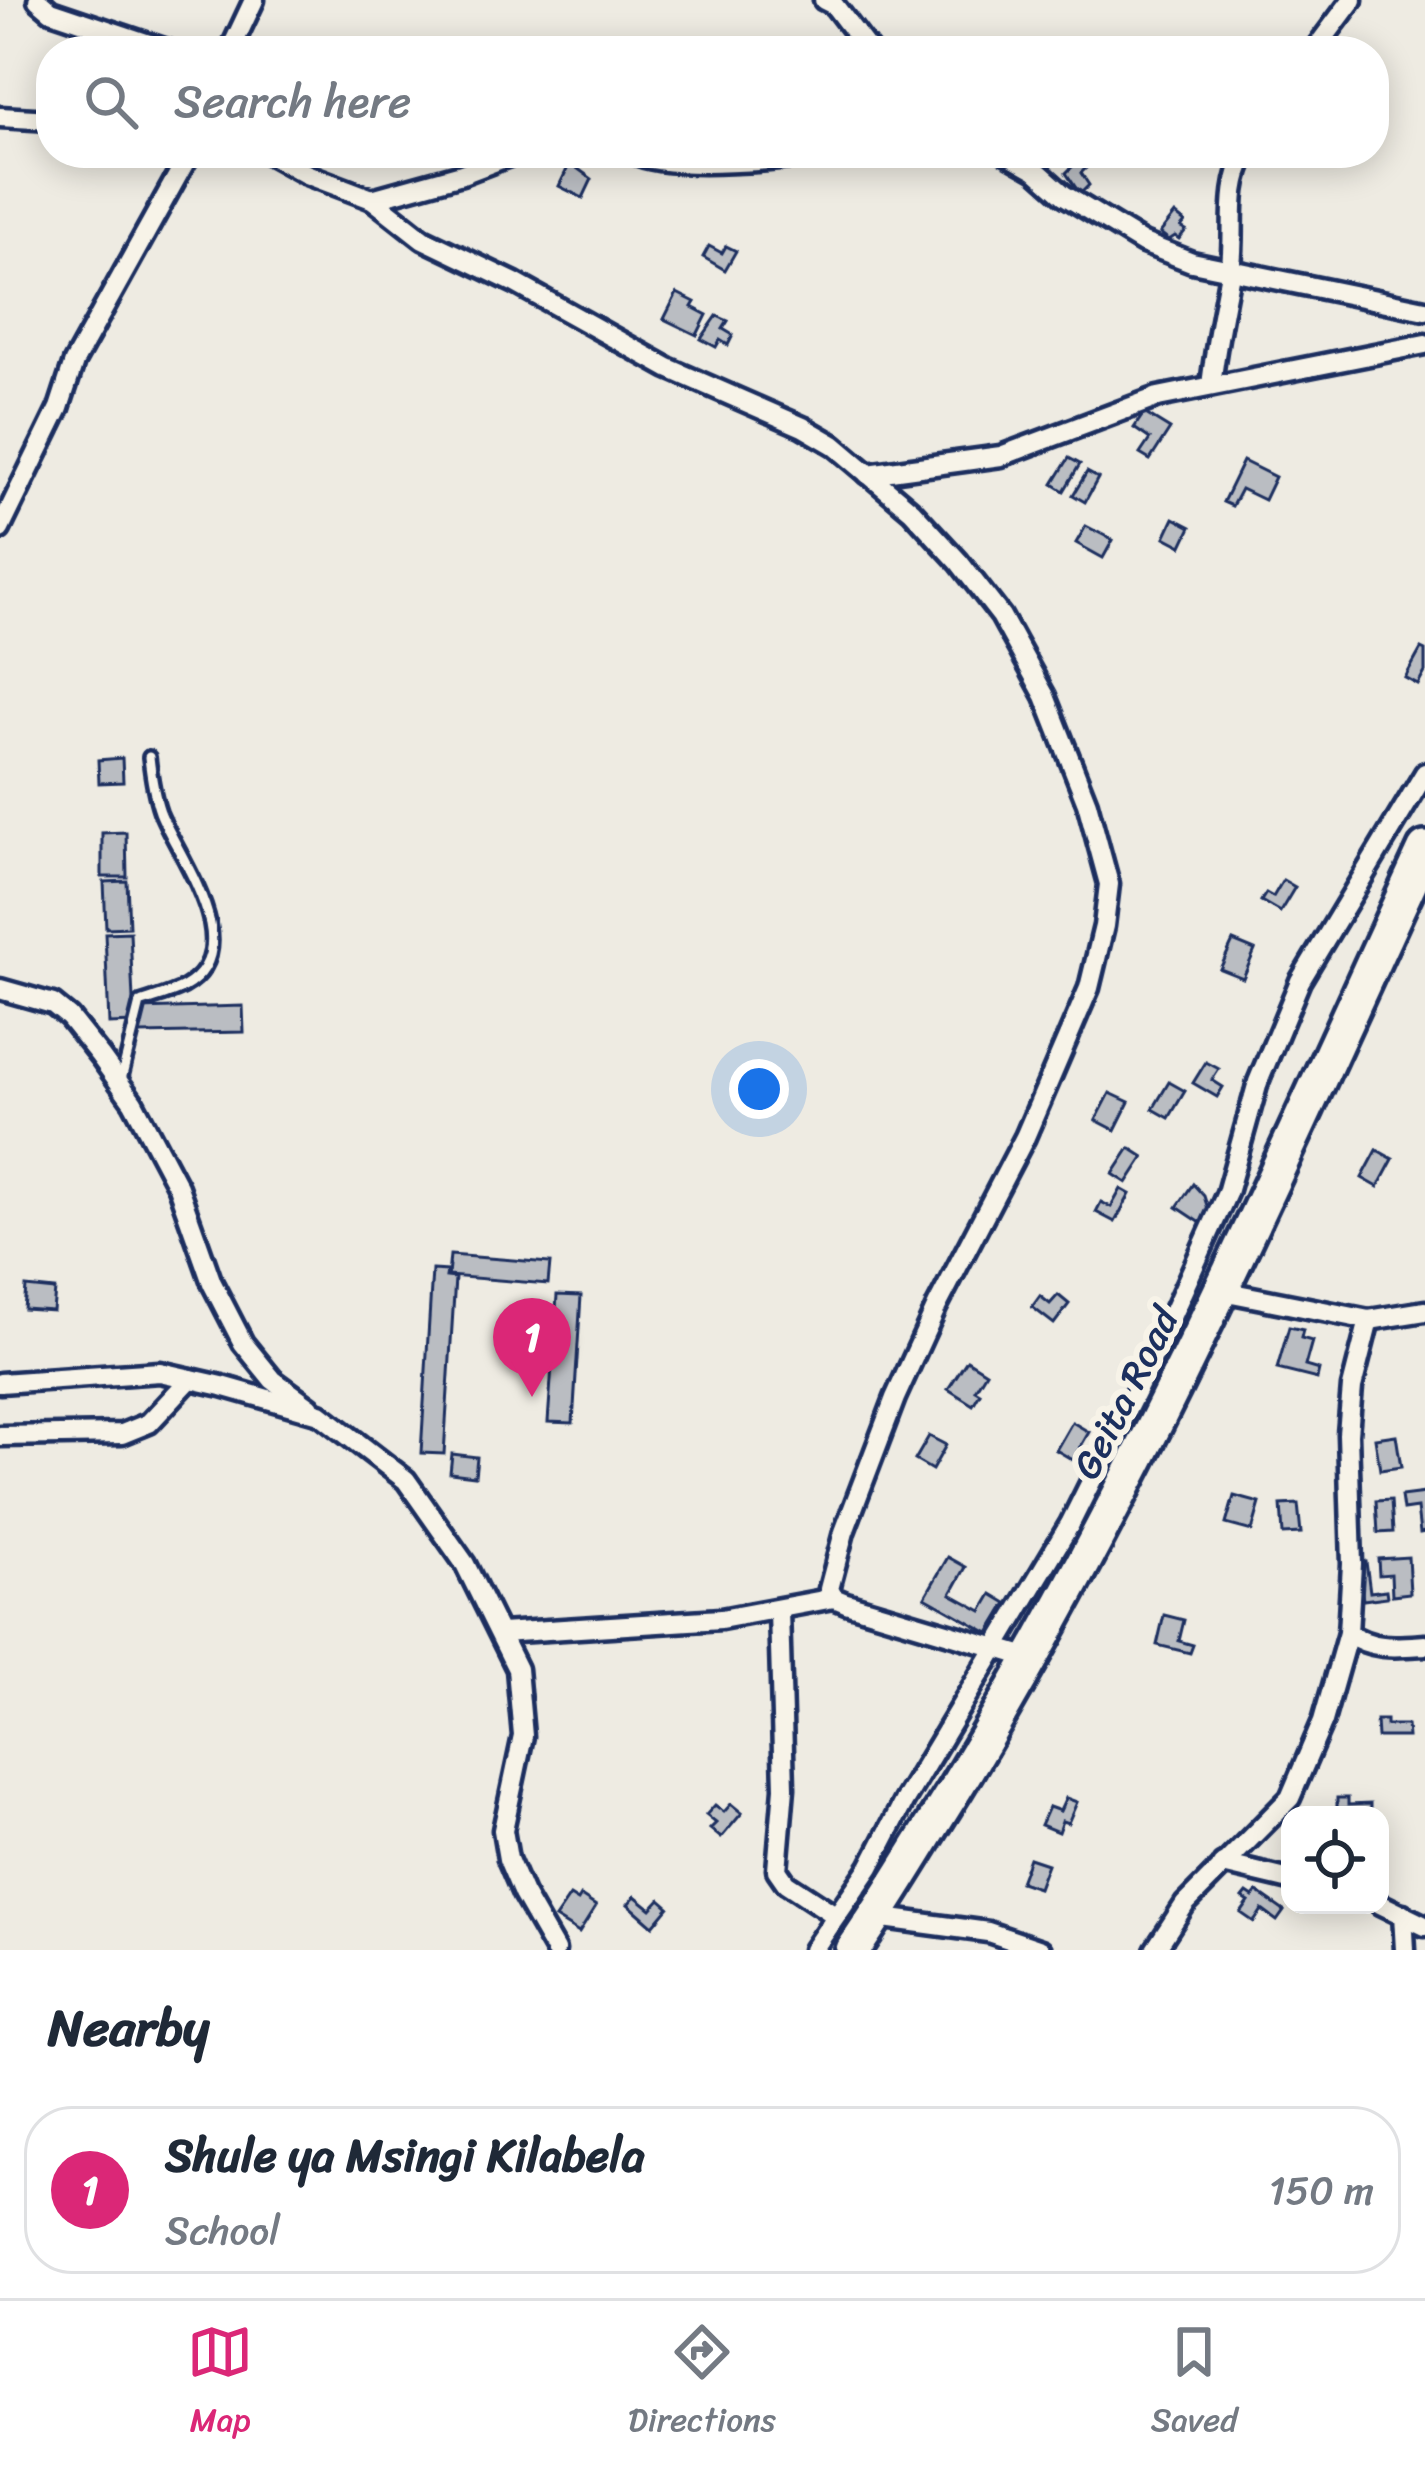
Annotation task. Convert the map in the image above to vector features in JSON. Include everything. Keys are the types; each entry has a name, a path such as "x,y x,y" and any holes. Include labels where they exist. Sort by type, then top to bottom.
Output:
{"highway":[{"name":"Geita Road","path":"853,1950 1034,1659 1222,1291 1425,849"}],"street":[{"path":"38,0 51,10 126,36"},
{"path":"237,36 254,0"},
{"path":"824,0 834,5 857,36"},
{"path":"1325,36 1352,0"},
{"path":"0,117 36,119"},
{"path":"0,529 59,408 74,362 182,168"},
{"path":"295,168 372,200 423,238 668,368 834,446 912,511 959,562 1022,650 1087,803 1109,884 1104,926 1076,1022 1025,1137 937,1306 868,1461 830,1575 834,1598"},
{"path":"372,200 478,168"},
{"path":"1032,168 1064,195 1143,243 1192,262 1425,310"},
{"path":"1211,386 1231,270 1234,176 1238,168"},
{"path":"868,474 1001,456 1158,397 1425,344"},
{"path":"813,1950 870,1867 1104,1458 1227,1193 1258,1082 1300,981 1425,773"},
{"path":"0,989 53,1004 70,1016 120,1084 178,1187 212,1282 242,1343 273,1380 406,1480 465,1564 517,1670 523,1736 503,1830 508,1859 523,1894 555,1950"},
{"path":"1222,1291 1369,1320 1425,1311"},
{"path":"1155,1950 1185,1904 1276,1814 1302,1777 1348,1633 1352,1564 1348,1435 1352,1387 1369,1320"},
{"path":"0,1383 160,1372 320,1414"},
{"path":"0,1436 122,1434 149,1423 190,1378"},
{"path":"501,1633 721,1619 834,1598 1034,1659"},
{"path":"779,1611 784,1788 777,1870 786,1882 835,1915"},
{"path":"1348,1633 1363,1644 1382,1647 1425,1645"},
{"path":"1223,1864 1281,1878"},
{"path":"1389,1908 1425,1926"},
{"path":"1403,1914 1405,1950"},
{"path":"876,1917 988,1932 1041,1950"}],"lane":[{"path":"120,1084 140,1003 184,988 206,966 211,952 206,907 160,812 149,757"}],"building":[{"path":"568,168 577,168 592,179 583,198 559,186"},
{"path":"1071,168 1086,168 1081,173 1089,185 1080,194 1066,173"},
{"path":"1175,214 1185,222 1181,227 1186,230 1179,239 1169,240 1160,233"},
{"path":"709,246 722,253 726,246 736,251 725,270 703,257"},
{"path":"677,293 707,315 697,335 664,319"},
{"path":"717,316 728,321 723,329 733,335 728,345 720,340 716,347 701,339"},
{"path":"1144,413 1170,429 1150,460 1140,454 1150,439 1134,428"},
{"path":"1069,458 1080,464 1064,491 1053,484"},
{"path":"1243,461 1275,477 1264,500 1241,489 1232,506 1223,502"},
{"path":"1087,472 1098,478 1085,502 1073,495"},
{"path":"1174,518 1191,527 1182,546 1165,537"},
{"path":"1086,526 1113,540 1103,558 1076,543"},
{"path":"1421,649 1425,672 1418,685 1405,678"},
{"path":"122,758 123,782 99,783 98,760"},
{"path":"126,832 127,877 102,877 102,833"},
{"path":"1283,880 1295,887 1280,912 1261,901 1266,893 1273,897"},
{"path":"127,881 129,927 106,928 104,882"},
{"path":"130,932 134,1023 109,1024 105,933"},
{"path":"1233,941 1255,950 1243,978 1220,969"},
{"path":"243,1006 244,1032 140,1034 139,1009"},
{"path":"1206,1062 1219,1069 1212,1080 1223,1087 1217,1097 1193,1083"},
{"path":"1169,1082 1185,1091 1169,1118 1153,1109"},
{"path":"1110,1093 1129,1102 1115,1130 1096,1120"},
{"path":"1130,1148 1144,1157 1127,1183 1113,1174"},
{"path":"1377,1150 1393,1159 1378,1187 1362,1178"},
{"path":"1193,1184 1209,1212 1201,1223 1177,1207"},
{"path":"1121,1189 1130,1194 1115,1222 1096,1212 1101,1202 1111,1207"},
{"path":"450,1255 550,1263 548,1284 448,1276"},
{"path":"432,1270 447,1271 446,1277 455,1278 444,1454 421,1453"},
{"path":"26,1287 55,1290 53,1311 24,1309"},
{"path":"557,1295 581,1296 573,1423 548,1422"},
{"path":"1058,1295 1069,1304 1054,1324 1032,1307 1040,1296 1050,1304"},
{"path":"1289,1327 1303,1330 1301,1338 1312,1341 1305,1366 1319,1370 1317,1379 1277,1369"},
{"path":"967,1360 986,1372 975,1390 980,1393 973,1405 948,1389"},
{"path":"1072,1422 1089,1432 1073,1460 1056,1450"},
{"path":"1396,1435 1401,1467 1380,1470 1375,1438"},
{"path":"929,1436 946,1445 932,1470 915,1460"},
{"path":"452,1454 477,1457 475,1476 450,1473"},
{"path":"1425,1493 1425,1532 1420,1533 1417,1508 1403,1510 1401,1496"},
{"path":"1234,1496 1260,1503 1252,1531 1226,1524"},
{"path":"1391,1500 1393,1532 1378,1533 1376,1501"},
{"path":"1298,1504 1301,1533 1283,1534 1281,1505"},
{"path":"948,1557 966,1567 951,1594 982,1611 992,1594 1007,1603 989,1633 925,1597"},
{"path":"1408,1557 1410,1593 1392,1595 1391,1574 1379,1575 1378,1559"},
{"path":"1366,1562 1370,1592 1386,1590 1387,1597 1363,1600 1358,1563"},
{"path":"1164,1615 1184,1620 1179,1641 1193,1645 1190,1653 1157,1645"},
{"path":"1376,1720 1407,1725 1408,1737 1377,1737"},
{"path":"1066,1798 1077,1802 1068,1823 1062,1821 1058,1832 1041,1825 1049,1807 1060,1811"},
{"path":"1337,1798 1348,1798 1348,1805 1370,1804 1370,1806 1337,1806"},
{"path":"731,1804 742,1813 721,1838 710,1829 716,1823 706,1815 715,1805 724,1812"},
{"path":"1029,1858 1047,1864 1038,1888 1020,1882"},
{"path":"1257,1892 1281,1909 1277,1921 1262,1910 1254,1922 1241,1913 1249,1902 1243,1898 1247,1893 1253,1897"},
{"path":"570,1896 578,1901 581,1896 596,1906 579,1933 555,1918"},
{"path":"635,1896 651,1909 660,1899 669,1907 653,1926 628,1904"}],"place":[{"name":"Shule ya Msingi Kilabela","path":"532,1397"}]}
